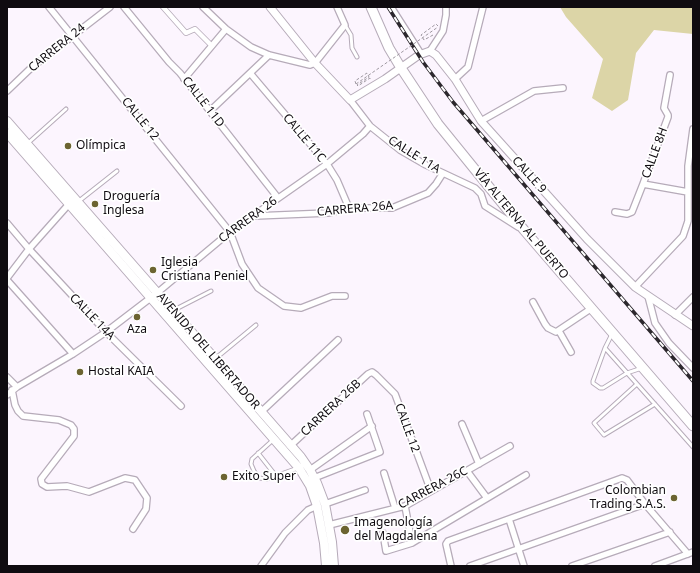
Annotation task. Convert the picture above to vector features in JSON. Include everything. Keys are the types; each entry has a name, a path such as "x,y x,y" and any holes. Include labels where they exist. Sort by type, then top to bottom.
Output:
{"main road":[{"name":"VÍA ALTERNA AL PUERTO","path":"371,7 389,48 400,68 438,124 524,230 693,426"},
{"name":"AVENIDA DEL LIBERTADOR","path":"7,121 78,202 154,296 299,468 321,505 326,566"},
{"name":"AVENIDA DEL LIBERTADOR","path":"7,133 69,204 154,296 173,311 301,457 314,478 321,505 329,525 334,566"}],"street":[{"name":"CALLE 12","path":"49,7 230,232 242,264 258,288 284,306 302,308 332,296 345,296"},
{"name":"CARRERA 24","path":"7,92 31,68 110,7"},
{"name":"CALLE 11D","path":"124,7 169,62 180,73 278,198"},
{"path":"163,7 186,33 195,29 212,46"},
{"path":"203,7 226,29 251,47 269,55 310,65 315,63 345,25 337,7"},
{"name":"CALLE 11A","path":"270,7 315,63 350,100 370,126 400,150 475,188 480,194 483,203 487,208 524,230"},
{"path":"391,7 421,54"},
{"path":"350,100 421,54 430,52 443,31 446,7"},
{"path":"455,79 468,67 483,7"},
{"path":"184,79 226,29"},
{"name":"CALLE 9","path":"430,52 436,55 455,79 481,120 587,239 635,286 693,326"},
{"path":"210,111 269,55"},
{"name":"CALLE 11C","path":"250,73 327,164 337,180 349,208"},
{"name":"CALLE 8H","path":"615,212 627,214 632,212 668,117 664,108 670,75"},
{"path":"481,120 534,91 563,88"},
{"name":"CARRERA 26","path":"7,395 14,388 73,354 106,332 154,296 230,232 327,164 363,134 370,126"},
{"path":"635,286 683,236 688,221 688,166 693,129"},
{"name":"CARRERA 26A","path":"254,216 328,213 349,208 392,208 428,193 443,173"},
{"path":"643,184 688,192"},
{"path":"69,204 29,249 7,279 73,354"},
{"name":"CALLE 14A","path":"7,224 106,332 181,406"},
{"path":"648,296 655,323 669,343 693,368"},
{"path":"675,315 693,297"},
{"path":"533,302 545,324 553,331 558,331 592,308"},
{"path":"558,331 571,352"},
{"path":"261,412 338,340"},
{"name":"CALLE 12","path":"372,372 395,394 430,491"},
{"name":"CARRERA 26B","path":"290,446 372,372"},
{"path":"7,377 14,388 18,411 23,416 59,420 71,425 74,429 74,436 41,479 42,484 47,487 67,486 89,492 125,478 135,480 147,498 146,509 134,530"},
{"path":"314,478 380,452 367,414"},
{"path":"462,424 478,464"},
{"path":"310,470 372,426"},
{"name":"CARRERA 26C","path":"329,525 405,506 510,446"},
{"path":"467,470 487,498"},
{"path":"384,473 395,508"},
{"path":"383,533 386,551 412,543 526,475"},
{"path":"451,566 446,542 622,478 627,480 645,504 691,553 655,566"},
{"path":"261,566 285,533 308,510 365,490"},
{"path":"470,566 645,504"},
{"path":"405,506 412,543"},
{"path":"509,519 524,566"},
{"path":"572,566 670,532"},
{"path":"670,561 675,566"}],"lane":[{"path":"345,25 351,35 352,48 357,57"},
{"path":"27,144 66,110"},
{"path":"78,202 117,171"},
{"path":"173,311 211,291"},
{"path":"215,359 256,325"},
{"path":"613,332 605,348 593,383 600,388 603,388 627,373 643,367"},
{"path":"605,348 693,447"},
{"path":"637,384 594,423 604,435 655,404"},
{"path":"274,439 252,459 251,464 259,478 267,479 299,468"},
{"path":"258,453 276,476"}],"path":[{"path":"370,78 358,86 357,85 369,77 367,73 355,81 356,84 368,76 374,71 414,43 420,39 426,35 438,27 436,24 421,35 424,40 432,35"}],"shaded area":[{"path":"560,7 693,7 693,34 654,30 636,53 628,100 612,111 592,98 603,59 566,17"}],"railway":[{"path":"388,7 423,62 453,102 693,381"}],"place":[{"name":"Olímpica","path":"68,146"},
{"name":"Droguería Inglesa","path":"95,204"},
{"name":"Iglesia Cristiana Peniel","path":"153,270"},
{"name":"Aza","path":"137,317"},
{"name":"Hostal KAIA","path":"80,372"},
{"name":"Exito Super","path":"224,477"},
{"name":"Colombian Trading S.A.S.","path":"674,498"},
{"name":"Imagenología del Magdalena","path":"345,530"}]}
